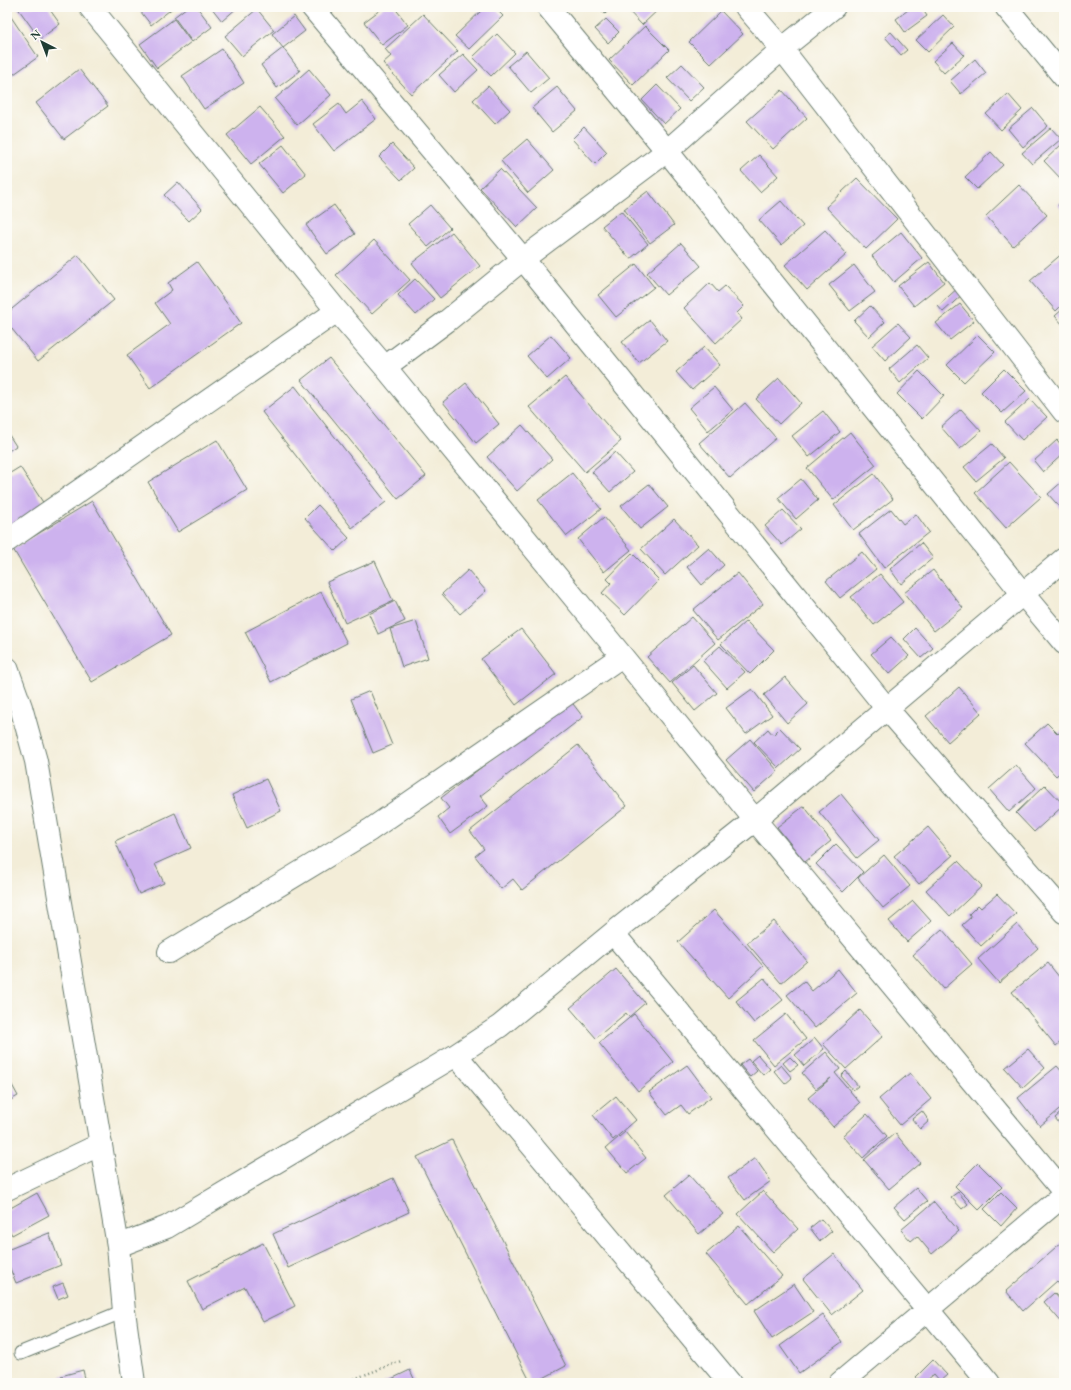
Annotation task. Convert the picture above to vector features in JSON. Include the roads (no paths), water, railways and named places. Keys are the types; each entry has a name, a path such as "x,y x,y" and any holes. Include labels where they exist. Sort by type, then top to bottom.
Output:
{"street":[{"path":"90,7 337,311 385,367 755,820 1064,1194 840,1383"},
{"path":"312,7 523,259 888,710 1064,912"},
{"path":"548,7 667,151 1064,643"},
{"path":"746,7 782,49 1064,412"},
{"path":"385,367 447,321 523,259 667,151 782,49 834,7"},
{"path":"1006,7 1064,77"},
{"path":"7,541 337,311"},
{"path":"118,1246 167,1227 456,1055 500,1026 613,933 755,820 888,710 1064,559"},
{"path":"169,952 370,830 622,656"},
{"path":"7,668 21,707 36,761 102,1144 118,1246 124,1311 134,1383"},
{"path":"613,933 989,1383"},
{"path":"456,1055 730,1383"},
{"path":"7,1189 102,1144"}],"lane":[{"path":"21,1353 124,1311"}]}
